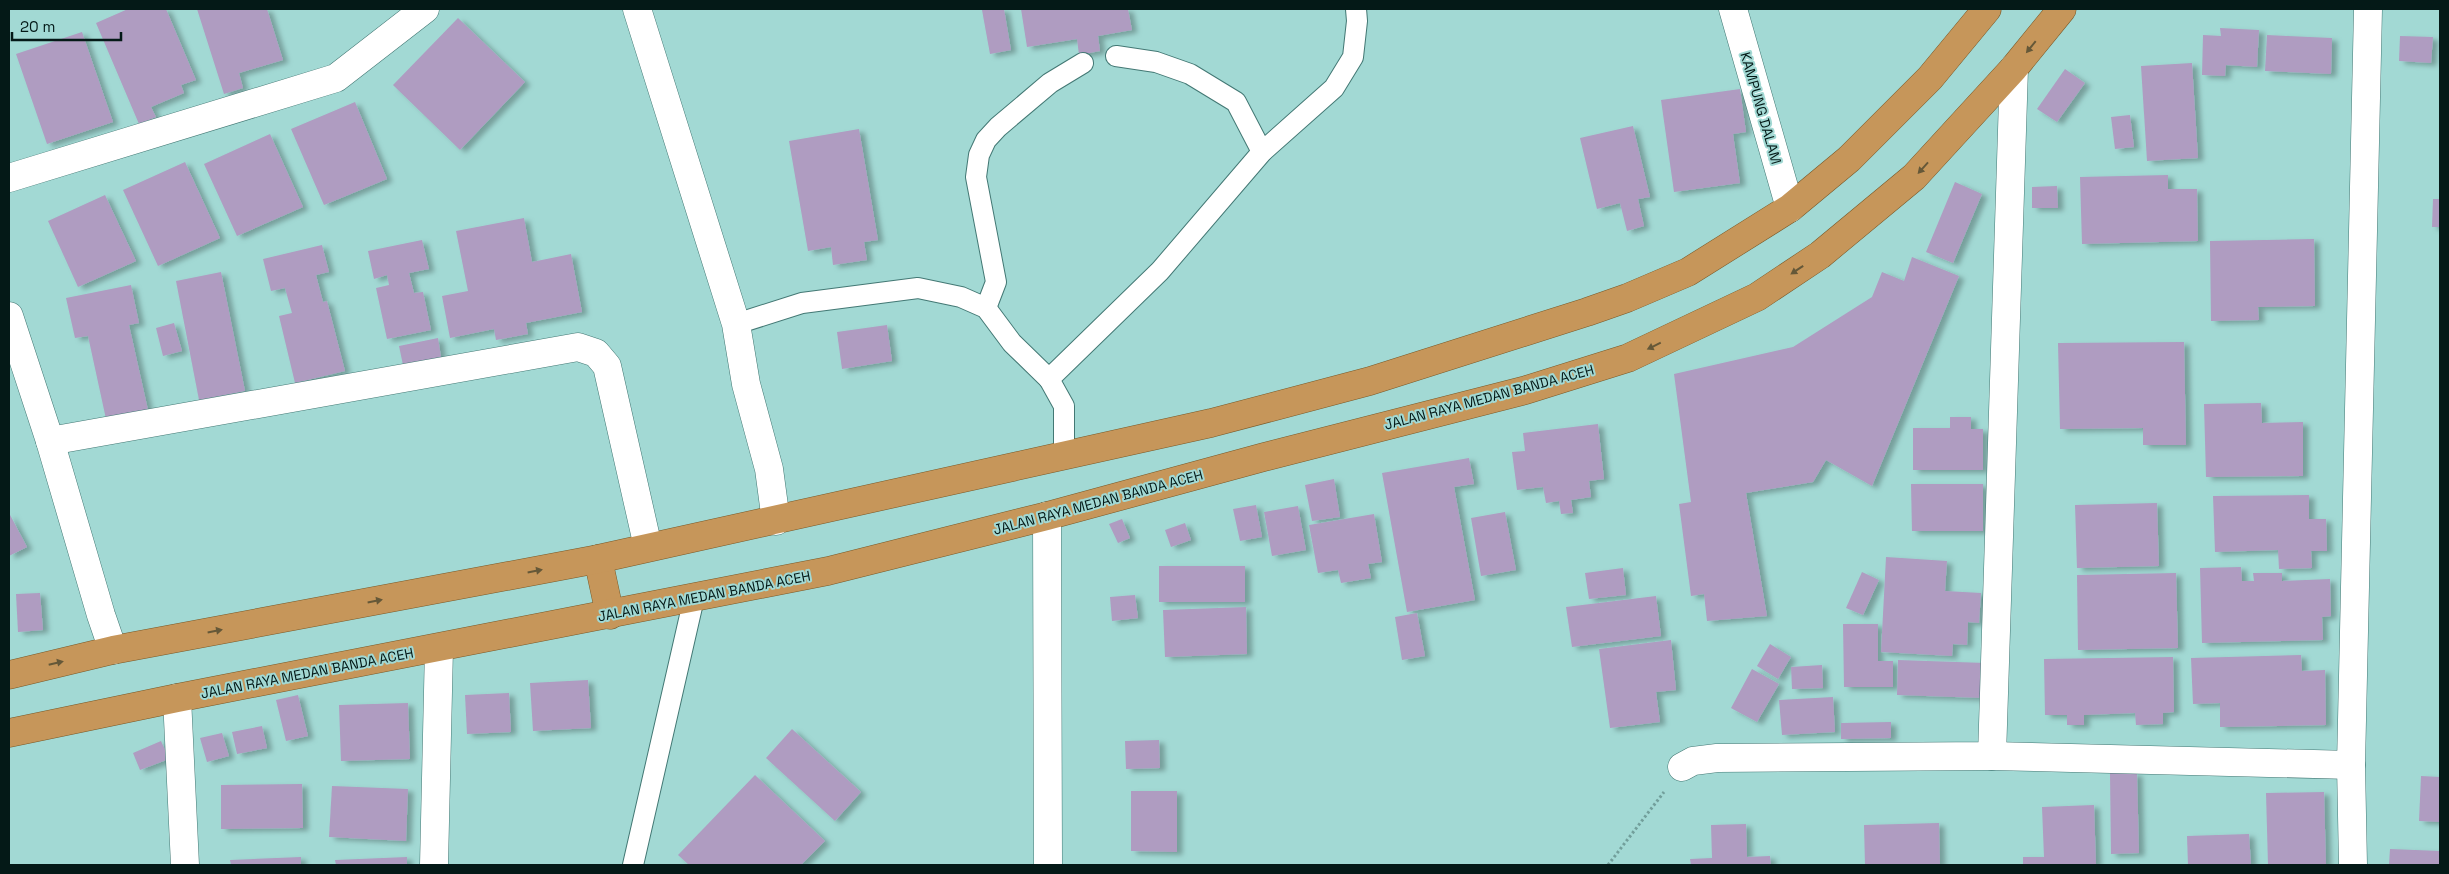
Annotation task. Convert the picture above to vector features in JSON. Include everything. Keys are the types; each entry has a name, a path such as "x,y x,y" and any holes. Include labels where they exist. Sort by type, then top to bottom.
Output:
{"highway":[{"path":"9,675 113,650 598,559 1211,423 1370,381 1587,312 1627,298 1688,272 1790,208 1849,159 1930,78 1987,9"},
{"name":"JALAN RAYA MEDAN BANDA ACEH","path":"9,734 177,698 828,571 1047,516 1526,390 1628,358 1757,297 1820,255 1914,177 2014,68 2062,9"},
{"path":"598,559 610,615"}],"street":[{"path":"9,178 336,78 424,9"},
{"path":"637,9 736,324 746,384 769,469 776,521"},
{"name":"KAMPUNG DALAM","path":"1732,9 1790,208"},
{"path":"2353,865 2351,765 2368,9"},
{"path":"1992,756 2014,68"},
{"path":"9,316 50,441 98,606 113,650"},
{"path":"50,441 578,347 596,353 607,366 648,547"},
{"path":"1047,516 1048,865"},
{"path":"434,865 439,648"},
{"path":"177,698 185,865"},
{"path":"1682,768 1693,762 1717,758 1992,756 2351,765"}],"lane":[{"path":"1049,379 1160,271 1262,152 1334,88 1352,57 1358,21 1356,9"},
{"path":"1116,56 1156,62 1190,74 1236,102 1262,152"},
{"path":"986,308 996,282 976,177 979,155 986,140 998,127 1050,83 1083,63"},
{"path":"736,324 802,303 918,288 961,297 986,308 1012,343 1049,379 1064,406 1064,456"},
{"path":"633,865 694,598"}],"path":[{"path":"1608,865 1682,768"}],"building":[{"path":"128,9 166,9 196,80 181,85 184,93 151,107 156,117 139,124 96,23"},
{"path":"197,9 267,9 283,60 239,73 243,88 224,94"},
{"path":"1004,9 1011,50 990,54 982,10"},
{"path":"1021,9 1128,9 1132,30 1098,36 1100,51 1079,55 1077,39 1027,47"},
{"path":"458,18 525,82 460,150 393,85"},
{"path":"2220,28 2259,30 2257,67 2226,65 2225,76 2202,75 2203,35 2221,36"},
{"path":"82,32 113,122 47,144 16,54"},
{"path":"2267,35 2332,38 2331,74 2265,71"},
{"path":"2400,36 2433,37 2431,63 2399,61"},
{"path":"2192,63 2198,158 2147,161 2141,66"},
{"path":"2065,69 2085,83 2057,122 2037,109"},
{"path":"1740,89 1746,132 1733,134 1740,183 1674,192 1661,100"},
{"path":"355,102 387,179 324,205 291,129"},
{"path":"2130,115 2134,147 2115,149 2111,117"},
{"path":"1633,126 1650,197 1638,199 1644,226 1627,231 1620,203 1597,209 1580,138"},
{"path":"859,129 878,240 864,242 867,260 833,265 831,247 808,251 789,141"},
{"path":"270,134 303,207 237,236 204,164"},
{"path":"185,162 220,238 158,266 123,190"},
{"path":"2168,175 2168,189 2197,189 2198,241 2082,244 2080,177"},
{"path":"1955,182 1982,194 1953,263 1926,252"},
{"path":"2057,186 2058,208 2032,208 2032,187"},
{"path":"105,195 136,261 78,287 48,221"},
{"path":"2433,199 2440,199 2440,227 2432,227"},
{"path":"524,218 532,262 571,254 582,312 526,323 528,334 496,340 494,329 450,338 442,296 468,291 456,231"},
{"path":"2314,239 2315,306 2258,307 2259,320 2211,321 2210,241"},
{"path":"422,240 429,269 409,273 414,293 423,292 431,330 387,339 376,288 389,285 387,275 374,279 368,251"},
{"path":"322,245 329,272 316,275 323,302 327,301 345,371 295,383 279,316 292,313 285,288 271,291 263,259"},
{"path":"1912,257 1959,276 1872,486 1826,460 1813,482 1746,493 1767,616 1707,621 1704,594 1691,596 1679,504 1691,502 1674,374 1793,347 1872,297 1882,272 1904,281"},
{"path":"221,272 245,391 199,400 176,281"},
{"path":"131,285 139,323 129,325 148,410 106,419 88,336 75,338 66,298"},
{"path":"174,323 182,351 163,356 156,328"},
{"path":"887,325 892,361 842,369 837,332"},
{"path":"438,338 441,357 403,365 399,346"},
{"path":"2184,342 2186,445 2143,445 2143,428 2060,429 2058,343"},
{"path":"2261,403 2262,423 2303,422 2303,476 2206,477 2204,404"},
{"path":"1950,417 1971,417 1971,429 1983,429 1983,470 1913,470 1913,428 1950,428"},
{"path":"1598,424 1604,479 1589,481 1591,497 1571,500 1573,513 1561,514 1559,501 1546,503 1543,487 1517,490 1512,452 1525,451 1523,433"},
{"path":"1469,458 1474,484 1454,487 1475,600 1407,612 1382,473"},
{"path":"1334,479 1340,517 1312,521 1305,485"},
{"path":"1911,484 1983,484 1983,531 1912,531"},
{"path":"2309,495 2309,519 2326,519 2327,551 2311,551 2312,568 2279,569 2278,550 2215,552 2213,496"},
{"path":"2157,503 2159,566 2077,568 2075,505"},
{"path":"1256,505 1262,537 1240,541 1233,509"},
{"path":"1298,506 1306,550 1272,556 1264,512"},
{"path":"1505,512 1516,570 1481,576 1471,518"},
{"path":"9,513 27,547 9,556"},
{"path":"1374,514 1382,562 1368,564 1371,578 1341,583 1338,570 1318,573 1309,525"},
{"path":"1122,519 1130,538 1118,543 1109,524"},
{"path":"1185,523 1191,540 1171,547 1165,530"},
{"path":"1886,557 1947,561 1945,591 1981,593 1979,623 1968,622 1967,645 1953,644 1952,656 1881,652"},
{"path":"1159,566 1245,566 1245,602 1159,602"},
{"path":"2241,567 2242,581 2254,581 2253,573 2282,573 2282,581 2330,579 2331,616 2322,617 2323,640 2202,643 2200,568"},
{"path":"1623,568 1626,595 1589,599 1585,573"},
{"path":"1862,572 1879,580 1863,615 1846,608"},
{"path":"2176,573 2178,648 2078,650 2077,575"},
{"path":"40,593 43,630 18,632 16,594"},
{"path":"1135,595 1138,618 1112,621 1110,597"},
{"path":"1656,596 1661,636 1572,647 1566,607"},
{"path":"1246,607 1247,654 1165,657 1163,610"},
{"path":"1417,613 1425,656 1402,660 1395,617"},
{"path":"1843,624 1878,624 1878,661 1893,661 1893,687 1844,687"},
{"path":"1671,640 1676,690 1656,692 1660,722 1610,728 1599,649"},
{"path":"1770,644 1791,657 1778,679 1757,666"},
{"path":"2301,655 2302,671 2325,670 2326,725 2220,727 2220,703 2193,704 2191,658"},
{"path":"2173,657 2174,712 2163,713 2163,724 2136,725 2135,713 2084,715 2084,725 2067,725 2067,715 2045,715 2044,659"},
{"path":"1898,660 1985,663 1984,698 1897,695"},
{"path":"1822,665 1823,688 1792,689 1791,667"},
{"path":"1752,669 1779,684 1757,722 1731,708"},
{"path":"588,680 591,728 533,731 530,683"},
{"path":"509,693 511,732 467,734 465,695"},
{"path":"298,695 308,736 286,741 276,700"},
{"path":"1833,697 1835,732 1782,735 1779,700"},
{"path":"408,703 410,759 341,761 339,705"},
{"path":"1891,722 1891,738 1841,739 1841,723"},
{"path":"262,726 267,748 237,754 232,732"},
{"path":"792,729 861,792 835,821 766,758"},
{"path":"222,733 229,756 207,762 200,738"},
{"path":"1159,740 1160,768 1126,769 1125,741"},
{"path":"161,741 169,759 140,770 133,753"},
{"path":"2110,773 2137,773 2139,853 2111,854"},
{"path":"755,775 825,841 801,865 689,865 678,855"},
{"path":"2421,776 2440,777 2440,822 2419,821"},
{"path":"302,784 303,828 221,829 221,785"},
{"path":"332,786 408,789 406,841 329,837"},
{"path":"1131,791 1177,791 1177,852 1131,851"},
{"path":"2324,792 2326,865 2268,865 2266,793"},
{"path":"2094,805 2096,865 2023,865 2023,857 2044,857 2042,807"},
{"path":"1939,823 1940,865 1865,865 1864,825"},
{"path":"1746,824 1747,857 1770,856 1771,865 1691,865 1690,859 1712,858 1711,825"},
{"path":"2249,834 2251,865 2188,865 2187,836"},
{"path":"2390,849 2440,851 2440,865 2389,865"},
{"path":"301,857 301,865 231,865 230,860"},
{"path":"407,857 407,865 336,865 335,860"}]}
